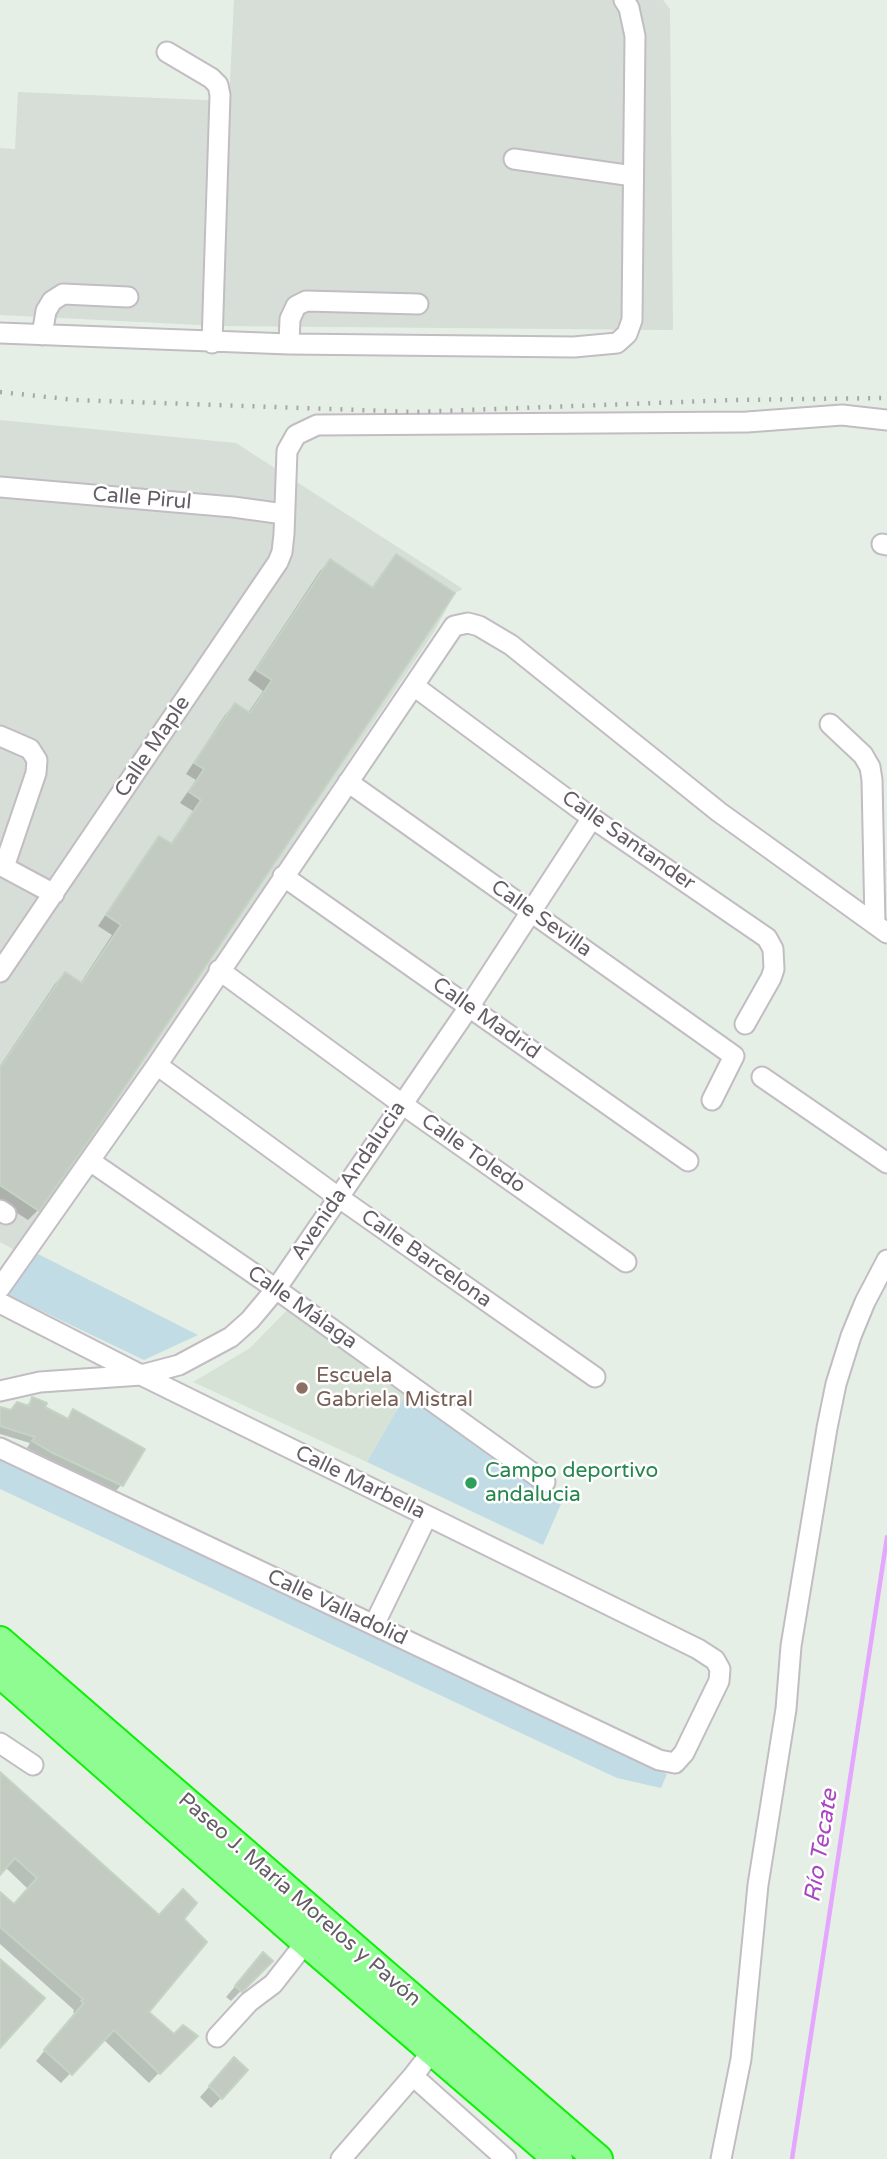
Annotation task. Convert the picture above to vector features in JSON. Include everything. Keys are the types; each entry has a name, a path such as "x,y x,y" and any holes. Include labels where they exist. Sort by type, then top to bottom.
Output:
{"highway":[{"name":"Paseo J. María Morelos y Pavón","path":"0,1641 598,2159"},
{"name":"Paseo J. María Morelos y Pavón","path":"0,1673 558,2159"}],"street":[{"path":"0,333 212,343 574,347 617,343 627,334 632,320 635,36 629,8 624,0"},
{"path":"167,52 211,78 218,85 220,95 212,343"},
{"path":"514,159 633,176"},
{"path":"42,335 46,311 52,301 63,293 128,297"},
{"path":"289,344 290,319 296,306 306,302 418,304"},
{"name":"Calle Maple","path":"0,972 278,562 282,552 286,451 296,435 317,425 747,422 842,415 887,420"},
{"name":"Calle Pirul","path":"0,488 233,507 284,514"},
{"path":"0,1288 157,1065 454,626 468,623 492,632 719,812 881,929"},
{"name":"Calle Santander","path":"414,686 592,818 767,938 773,950 774,969 745,1024"},
{"path":"830,724 863,755 872,780 881,929"},
{"path":"0,737 30,749 37,760 36,774 2,866 54,894"},
{"name":"Calle Sevilla","path":"348,782 734,1056 712,1100"},
{"path":"0,816 19,824"},
{"name":"Avenida Andalucia","path":"0,1391 40,1381 141,1375 179,1365 206,1353 231,1337 250,1320 276,1289 469,1007 592,818"},
{"name":"Calle Madrid","path":"283,876 688,1161"},
{"name":"Calle Toledo","path":"219,970 402,1104 626,1262"},
{"name":"Calle Barcelona","path":"157,1065 338,1197 595,1377"},
{"path":"762,1077 887,1163"},
{"name":"Calle Málaga","path":"90,1161 276,1289 545,1482"},
{"path":"721,2159 741,2059 759,1875 786,1709 791,1646 827,1428 836,1384 851,1336 887,1260"},
{"name":"Calle Marbella","path":"0,1303 708,1654 718,1665 719,1681 684,1753 675,1763"},
{"name":"Calle Valladolid","path":"0,1448 659,1760 675,1763"},
{"path":"374,1625 427,1516"},
{"path":"0,1743 33,1765"},
{"path":"217,2037 249,2002 273,1984 306,1942"},
{"path":"341,2159 433,2050"},
{"path":"413,2076 506,2159"}],"shaded area":[{"path":"234,0 663,0 670,9 673,330 219,326 0,315 0,148 15,149 18,92 229,101"},
{"path":"0,420 236,443 463,589 455,593 434,632 20,1253 0,1242"},
{"path":"36,1253 198,1335 144,1360 6,1294"},
{"name":"Escuela Gabriela Mistral","path":"288,1309 406,1394 367,1462 193,1382 250,1348"},
{"name":"Campo deportivo andalucia","path":"406,1394 561,1504 543,1545 367,1462"},
{"path":"0,1453 667,1774 661,1788 617,1778 0,1489"}],"building":[{"path":"396,554 455,593 39,1211 0,1185 0,1068 65,972 82,983 121,925 106,915 159,836 172,844 201,800 189,792 204,769 194,763 235,703 250,713 272,680 256,670 330,559 373,588"},
{"path":"32,1397 47,1403 45,1407 68,1419 73,1409 145,1449 123,1486 51,1452 32,1441 35,1437 0,1426 0,1407 11,1410 17,1402 29,1406"},
{"path":"0,1772 159,1915 183,1889 197,1903 184,1919 207,1942 149,2012 174,2034 183,2025 198,2036 160,2074 114,2030 72,2075 44,2050 84,2003 81,2001 83,1999 0,1927 0,1892 14,1904 37,1878 15,1858 0,1875"},
{"path":"263,1952 273,1961 242,1992 235,1986"},
{"path":"0,1959 45,1998 0,2048"},
{"path":"234,2057 248,2070 222,2099 209,2086"}],"waterway":[{"name":"Río Tecate","path":"792,2159 887,1537"}],"railway":[{"path":"0,392 75,400 415,412 734,400 887,398"}],"place":[{"name":"Escuela Gabriela Mistral","path":"302,1388"},
{"name":"Campo deportivo andalucia","path":"471,1483"}]}
